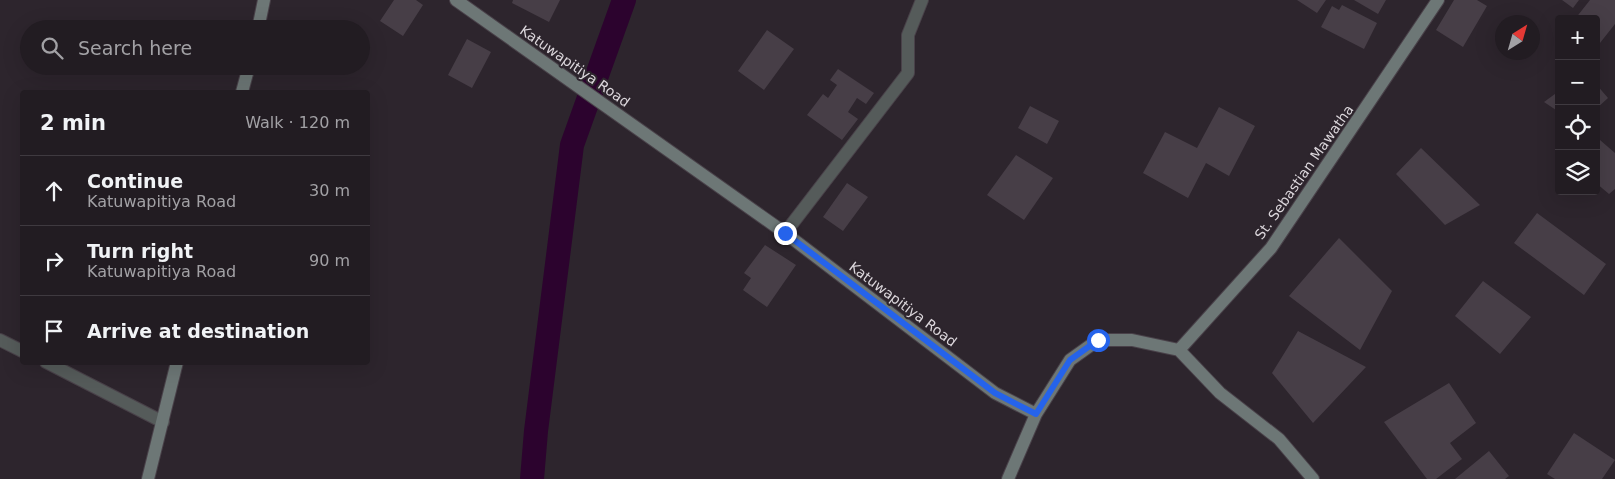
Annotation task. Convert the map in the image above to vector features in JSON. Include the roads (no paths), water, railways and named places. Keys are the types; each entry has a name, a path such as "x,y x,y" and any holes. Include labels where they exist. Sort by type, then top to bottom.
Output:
{"street":[{"path":"260,20 264,0"},
{"name":"Katuwapitiya Road","path":"456,0 785,233 995,393 1036,414"},
{"path":"785,233 908,73 908,35 922,0"},
{"name":"St. Sebastian Mawatha","path":"1179,350 1271,248 1438,0"},
{"path":"242,90 246,75"},
{"path":"0,340 20,350"},
{"path":"1008,479 1036,414 1070,360 1098,340 1132,340 1179,350 1220,393 1279,439 1313,479"},
{"path":"52,365 163,422"},
{"path":"148,479 176,365"}],"waterway":[{"path":"532,479 536,431 572,145 624,0"}]}
